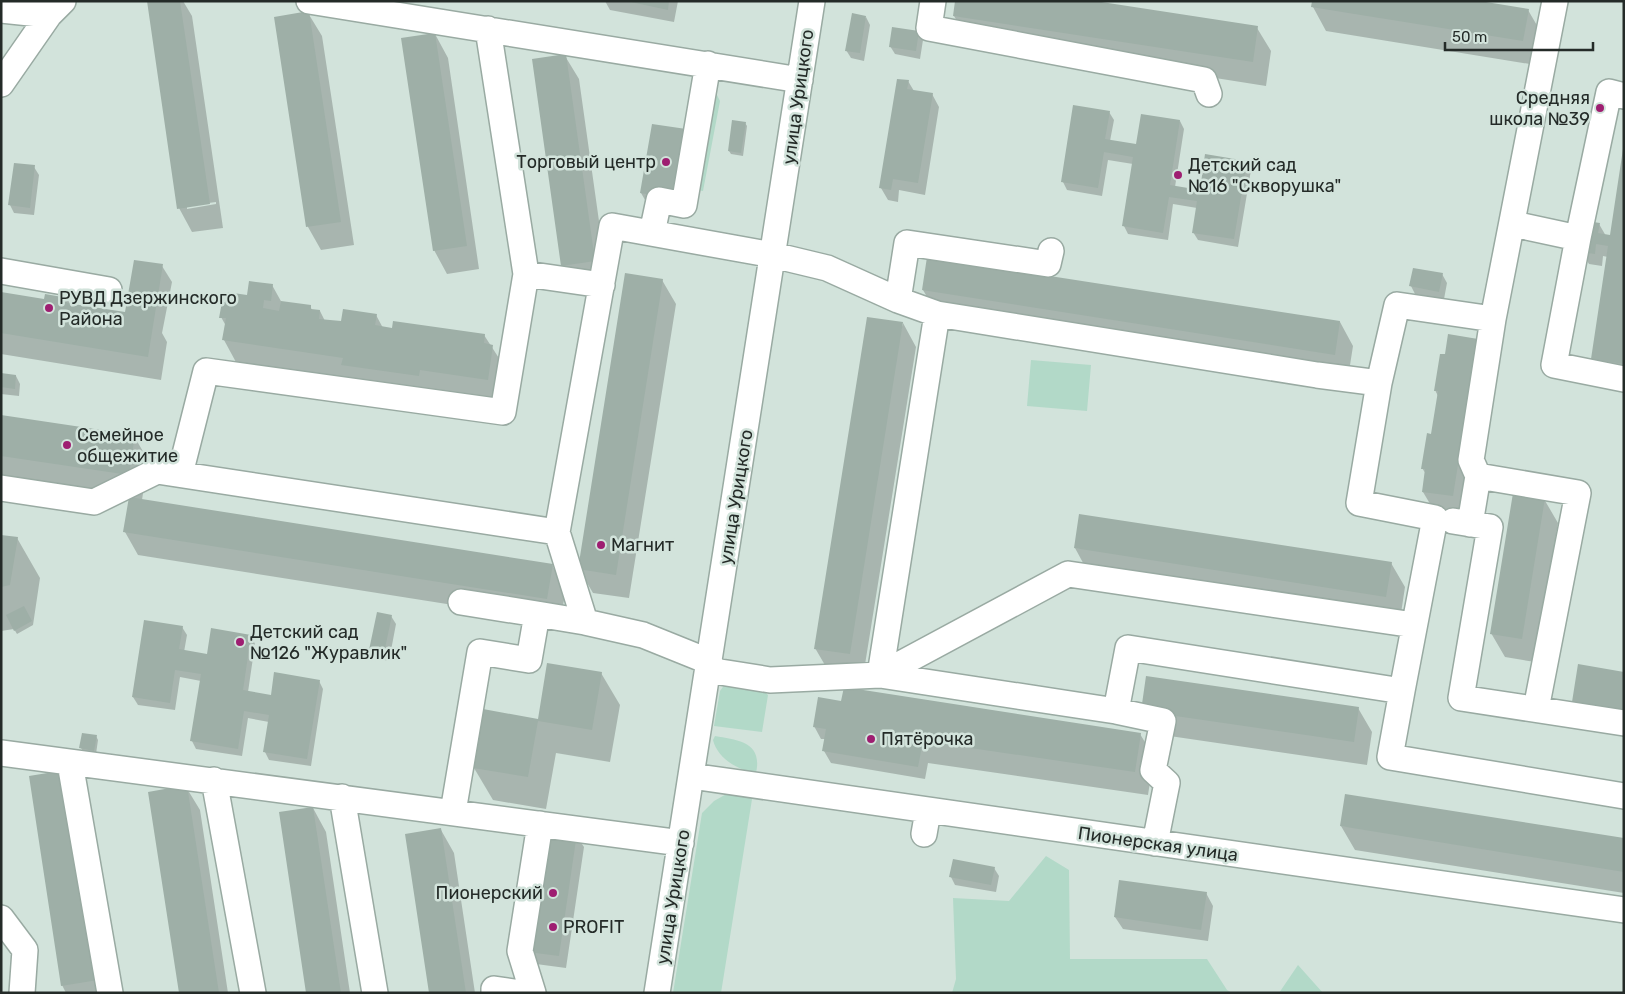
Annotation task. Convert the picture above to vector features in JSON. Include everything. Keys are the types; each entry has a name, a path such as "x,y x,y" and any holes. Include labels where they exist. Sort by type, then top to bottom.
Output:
{"street":[{"path":"309,1 800,80"},
{"name":"улица Урицкого","path":"657,993 682,843 812,1"},
{"path":"933,1 929,28 1204,80 1209,94"},
{"path":"1470,524 1478,476 1471,460 1493,320 1555,1"},
{"path":"1,10 56,8"},
{"path":"1,84 56,8"},
{"path":"180,474 206,371 503,412 526,274 488,29"},
{"path":"652,233 658,200 684,205 708,64"},
{"path":"1624,96 1609,92 1578,238 1554,365 1624,379"},
{"path":"1512,224 1578,238"},
{"path":"585,622 557,532 612,226 773,255 827,268 898,300 937,314 1316,375 1379,383"},
{"path":"898,300 907,243 1048,264 1051,251"},
{"path":"1,271 109,290"},
{"path":"526,274 602,285"},
{"path":"1493,320 1397,305 1379,383 1359,503 1490,527 1461,698 1624,723"},
{"path":"880,676 937,314"},
{"path":"1,488 94,502 157,470 557,532"},
{"path":"1478,476 1578,493 1536,710"},
{"path":"1435,518 1390,757 1624,796"},
{"path":"880,676 1068,574 1414,625"},
{"path":"461,602 585,622 643,634 709,666 770,680 880,676 1116,711 1163,721 1153,770 1167,783 1155,843"},
{"path":"453,812 480,652 529,660 537,614"},
{"path":"1116,711 1128,648 1402,691"},
{"path":"1,753 682,843"},
{"path":"70,763 110,993"},
{"name":"Пионерская улица","path":"692,776 926,823 1155,843 1624,910"},
{"path":"214,780 253,993"},
{"path":"342,797 375,993"},
{"path":"533,993 520,951 540,824"},
{"path":"1,918 25,950 22,993"},
{"path":"494,993 494,989 521,993"}],"green space":[{"path":"715,91 720,101 703,191 691,189"},
{"path":"1031,360 1091,365 1087,411 1027,406"},
{"path":"725,684 760,687 768,695 762,732 714,726 720,691"},
{"path":"715,736 747,744 756,755 756,773 743,770 724,758 715,747 713,740"},
{"path":"730,792 753,793 721,993 673,993 702,813 714,801"},
{"path":"1046,856 1069,870 1070,959 1207,959 1227,990 1232,993 952,993 956,979 953,898 1009,901"},
{"path":"1298,965 1323,993 1279,993"}],"building":[{"path":"147,1 180,1 210,204 177,209"},
{"path":"626,1 669,1 668,10"},
{"path":"955,1 1095,1 1258,26 1253,62 953,16"},
{"path":"1312,1 1480,1 1529,9 1523,41 1311,7"},
{"path":"309,11 341,222 306,227 274,17"},
{"path":"852,13 866,16 860,53 845,51"},
{"path":"892,27 919,31 916,51 889,47"},
{"path":"435,33 467,246 433,251 401,38"},
{"path":"566,54 595,261 561,266 532,59"},
{"path":"897,79 909,80 907,89 933,93 918,183 893,179 891,190 879,188"},
{"path":"1073,105 1110,111 1105,139 1136,144 1141,114 1180,120 1170,185 1200,190 1205,154 1247,161 1234,239 1192,233 1197,201 1169,197 1163,233 1122,226 1133,157 1104,152 1098,188 1061,182"},
{"path":"732,120 746,122 741,153 728,151"},
{"name":"Торговый центр","path":"652,124 693,130 681,200 640,193"},
{"path":"1623,149 1624,364 1591,359 1608,246 1596,244 1595,254 1581,252 1586,221 1600,223 1598,233 1610,235"},
{"path":"14,163 35,165 30,208 8,205"},
{"path":"927,257 1340,321 1335,355 922,290"},
{"name":"РУВД Дзержинского Района","path":"134,260 163,264 148,357 1,333 1,292 44,299 45,294 68,298 67,303 125,312"},
{"path":"1413,268 1443,273 1439,292 1409,286"},
{"path":"625,273 663,279 616,575 578,569"},
{"path":"249,281 273,284 271,301 264,300 263,308 279,311 281,301 311,305 311,309 320,310 319,319 341,321 343,309 377,314 375,325 392,328 393,321 485,334 484,343 493,345 488,380 420,370 419,376 341,365 343,358 222,340 226,318 219,318 222,302 225,302 226,292 247,295"},
{"path":"867,317 903,322 850,654 814,649"},
{"path":"1448,334 1478,339 1453,496 1422,492 1425,469 1421,469 1427,433 1431,434 1438,391 1434,391 1440,354 1445,354"},
{"path":"1,373 16,375 15,389 1,387"},
{"name":"Семейное общежитие","path":"1,415 135,435 129,475 1,456"},
{"path":"1513,493 1545,498 1522,639 1490,634"},
{"path":"129,497 553,564 547,599 123,532"},
{"path":"1079,514 1392,562 1386,597 1074,548"},
{"path":"1,535 18,537 10,585 1,587"},
{"path":"24,606 32,621 14,631 6,615"},
{"path":"377,612 392,615 384,653 369,650"},
{"path":"144,620 183,626 179,649 207,654 211,628 251,635 243,690 271,695 274,672 320,680 307,759 263,752 269,715 244,711 238,749 190,741 201,674 175,670 170,703 132,697"},
{"path":"547,663 602,672 592,730 538,721 528,777 473,768 483,709 538,719"},
{"path":"1578,664 1624,672 1624,710 1572,702"},
{"path":"1146,676 1359,707 1354,742 1141,711"},
{"path":"844,687 1141,733 1135,772 923,741 918,767 822,751 826,729 813,727 818,697 841,701"},
{"path":"82,733 97,735 94,751 79,748"},
{"path":"66,770 98,980 61,986 29,776"},
{"path":"187,785 219,993 179,993 148,792"},
{"path":"1345,794 1624,838 1624,872 1340,826"},
{"path":"313,807 341,993 306,993 279,812"},
{"path":"441,828 466,993 429,993 405,834"},
{"name":"Пионерский","path":"546,829 577,833 559,956 528,952"},
{"path":"953,859 995,867 991,885 949,877"},
{"path":"1119,880 1207,892 1201,930 1114,917"}],"place":[{"name":"Средняя школа №39","path":"1600,108"},
{"name":"Торговый центр","path":"666,162"},
{"name":"Детский сад №16 \"Скворушка\"","path":"1178,175"},
{"name":"РУВД Дзержинского Района","path":"49,308"},
{"name":"Семейное общежитие","path":"67,445"},
{"name":"Магнит","path":"601,545"},
{"name":"Детский сад №126 \"Журавлик\"","path":"240,642"},
{"name":"Пятёрочка","path":"871,739"},
{"name":"Пионерский","path":"553,893"},
{"name":"PROFIT","path":"553,927"}]}
